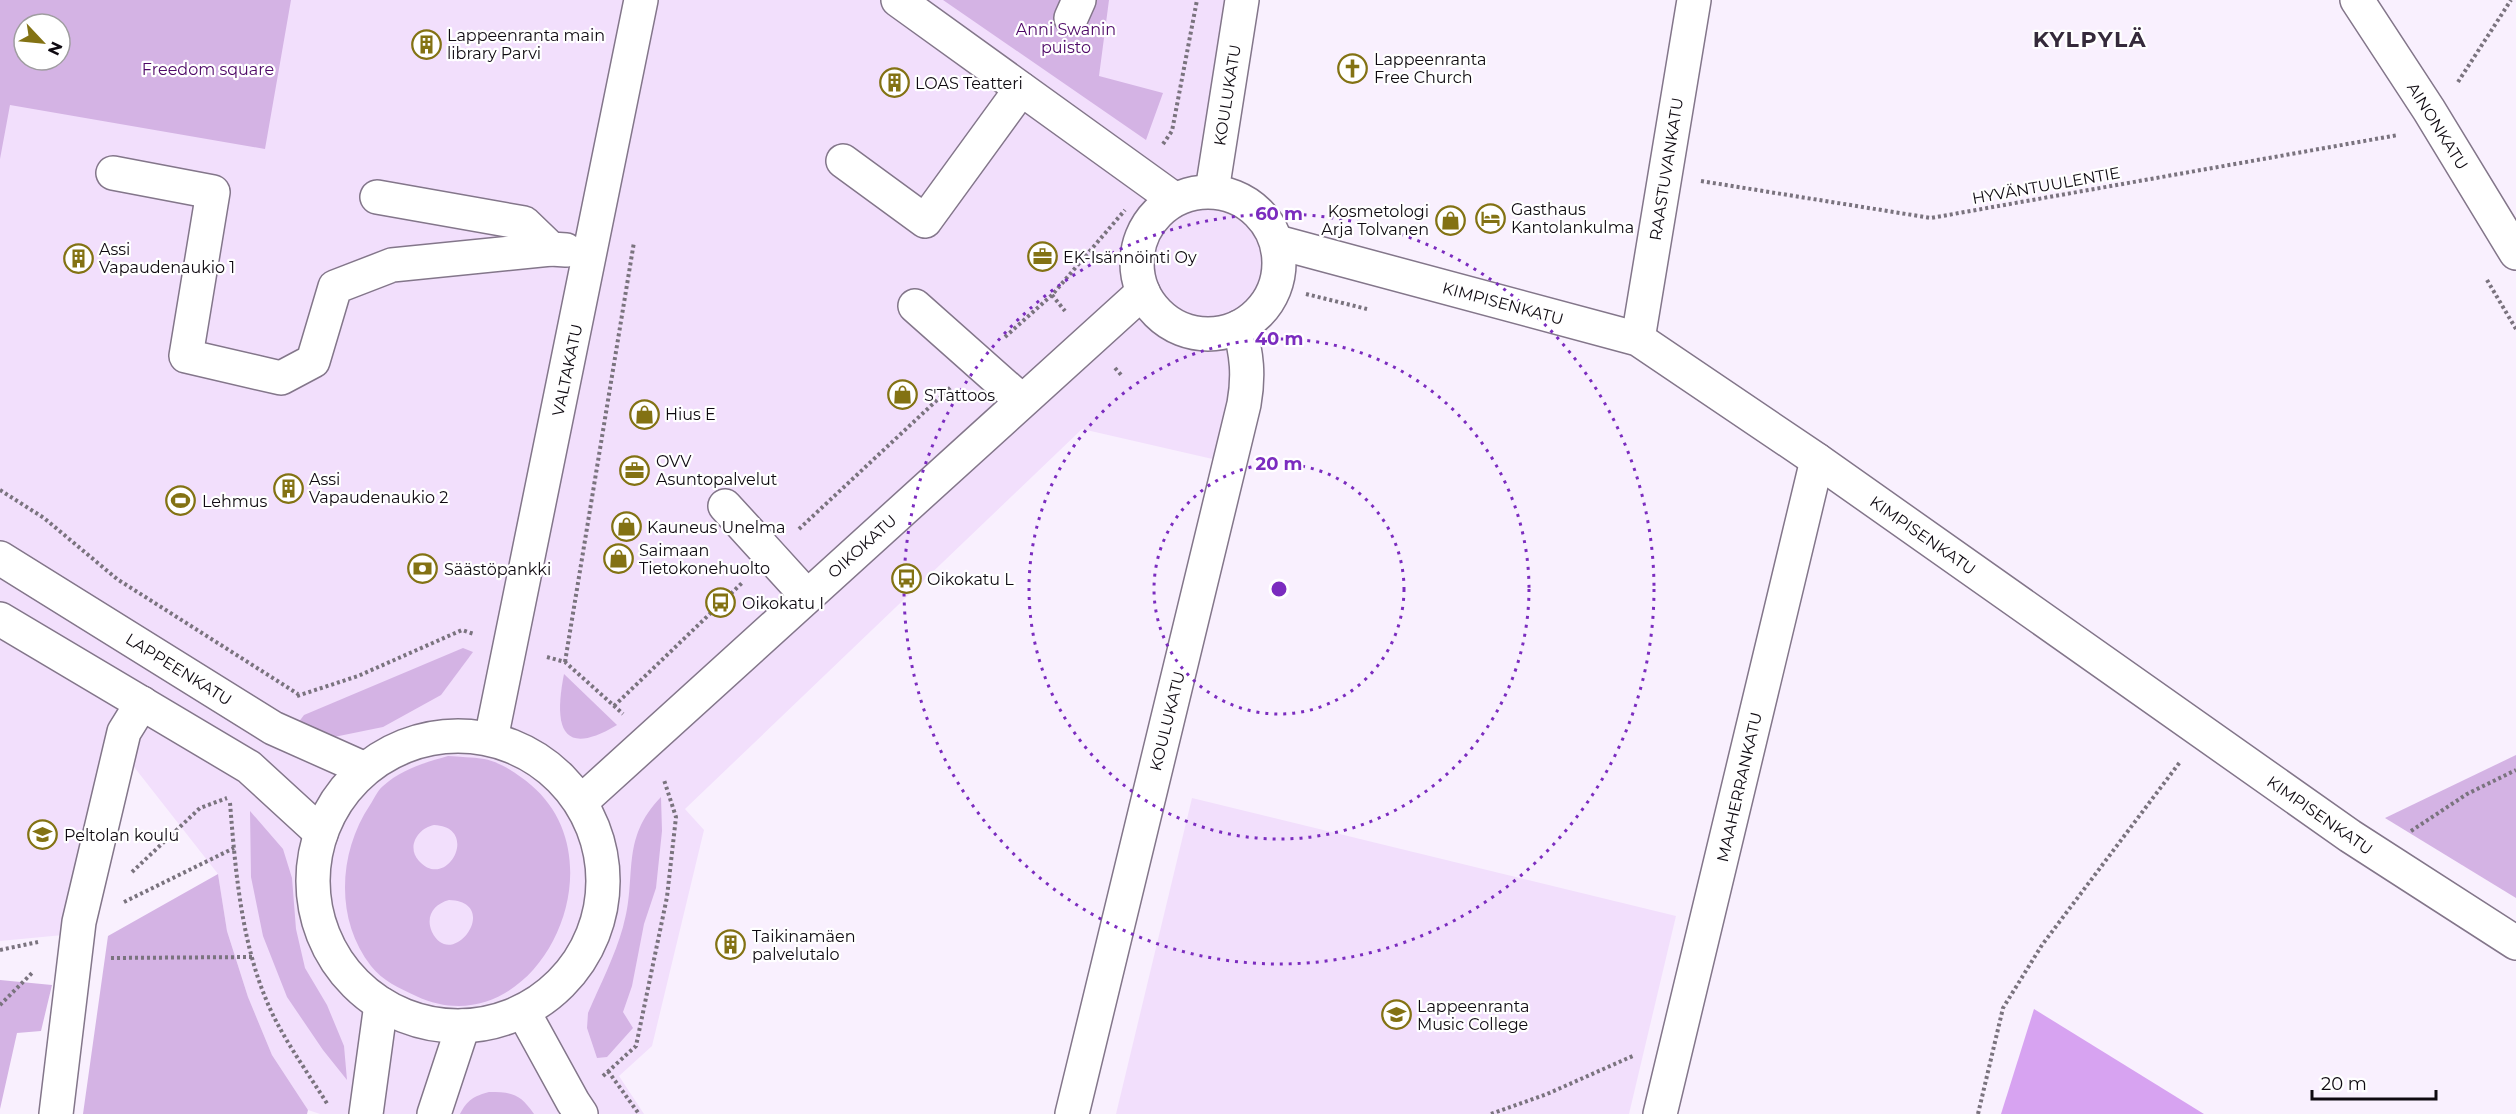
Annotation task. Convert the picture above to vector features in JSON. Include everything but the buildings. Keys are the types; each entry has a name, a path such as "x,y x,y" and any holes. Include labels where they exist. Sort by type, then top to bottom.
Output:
{"street":[{"name":"VALTAKATU","path":"491,739 592,251 641,0"},
{"path":"898,0 1174,199"},
{"name":"KOULUKATU","path":"1212,191 1242,0"},
{"name":"RAASTUVANKATU","path":"1638,339 1694,0"},
{"name":"AINONKATU","path":"2357,0 2429,110 2516,253"},
{"path":"843,161 925,221 1021,89"},
{"path":"112,173 213,192 186,356 281,378 313,361 335,287 392,265 551,249 592,251"},
{"path":"1212,191 1239,198 1257,210 1269,225 1277,242 1280,260 1273,293 1259,313 1239,327 1219,334 1197,334 1178,328 1161,317 1143,292 1138,275 1137,257 1141,238 1150,221 1161,208 1174,199 1188,194 1212,191"},
{"path":"377,197 524,223 551,249"},
{"name":"KIMPISENKATU","path":"1277,242 1638,339 1817,460 2350,837 2516,943"},
{"name":"OIKOKATU","path":"582,801 1143,292"},
{"path":"915,306 1022,401"},
{"name":"KOULUKATU","path":"1072,1114 1244,404 1248,372 1246,352 1239,327"},
{"name":"MAAHERRANKATU","path":"1660,1114 1817,460"},
{"path":"725,506 807,596"},
{"name":"LAPPEENKATU","path":"0,558 273,728 365,769"},
{"path":"0,619 249,766 321,833"},
{"path":"56,1114 79,922 124,732 142,703"},
{"path":"458,735 491,739 516,747 539,759 582,801 596,835 602,864 603,894 598,923 586,950 569,975 548,995 523,1011 491,1023 463,1026 421,1022 381,1004 358,987 340,966 323,936 314,902 313,867 321,833 338,798 365,769 393,750 425,739 458,735"},
{"path":"366,1114 381,1004"},
{"path":"523,1011 577,1108"},
{"path":"434,1114 463,1026"}],"path":[{"path":"614,706 771,556 1052,295 1121,217 1149,164 1172,131 1197,0"},
{"path":"2452,90 2511,0"},
{"name":"HYVÄNTUULENTIE","path":"1698,180 1932,218 2398,135"},
{"path":"1306,294 1374,311"},
{"path":"565,662 619,332"},
{"path":"0,490 44,518 117,579 298,694"},
{"path":"273,728 298,694 358,676 462,630 565,662 650,739 676,817 667,897 636,1046 608,1071 577,1108"},
{"path":"1978,1114 2003,1008 2042,945 2181,762"},
{"path":"2410,831 2467,794 2516,770"},
{"path":"131,873 200,808 230,797 235,859 252,957 277,1022 331,1111"},
{"path":"76,958 252,957"},
{"path":"1491,1114 1547,1094 1618,1062"},
{"path":"608,1071 639,1114"}],"shaded area":[{"path":"0,0 1242,0 1226,193 1239,198 1257,210 1269,225 1277,242 1280,259 1273,293 1259,313 1239,327 1230,463 1082,429 685,809 704,830 652,1046 619,1076 644,1114 320,1114 308,1110 272,1055 248,997 227,931 218,874 109,735 63,935 0,941"},
{"name":"Lappeenranta Music College","path":"1192,798 1676,916 1629,1114 1116,1114"},
{"path":"2034,1009 2204,1114 2001,1114"}],"green space":[{"name":"Freedom square","path":"0,0 291,0 265,149 10,105 0,159"},
{"name":"Anni Swanin puisto","path":"943,0 1109,0 1099,76 1163,93 1146,140"},
{"path":"463,648 473,652 441,695 383,727 334,737 292,731 304,715"},
{"path":"564,674 617,725 598,735 583,739 573,737 565,731 561,722 560,708"},
{"path":"2516,755 2516,898 2385,818"},
{"path":"448,756 475,758 497,763 531,785 558,819 570,859 567,901 553,941 529,975 497,997 458,1006 416,996 386,980 371,966 359,948 351,928 346,908 345,886 352,844 359,824 377,793 398,775","holes":["434,825 448,828 455,836 457,845 455,855 448,864 440,869 430,868 419,861 414,850 419,834","449,900 465,904 472,912 473,922 468,932 451,945 441,942 430,926 432,912 439,904"]},
{"path":"661,797 662,831 656,888 644,924 632,986 623,1012 633,1028 607,1057 597,1058 587,1028 588,1013 620,938 627,909 634,844 639,828"},
{"path":"250,811 283,849 292,878 296,929 305,968 327,1005 344,1046 347,1080 323,1050 287,997 263,936 251,877"},
{"path":"218,874 227,931 248,997 272,1055 308,1110 307,1114 83,1114 108,936"},
{"path":"0,980 52,985 41,1031 17,1033 0,1109"},
{"path":"489,1092 510,1094 520,1098 534,1114 460,1114 472,1099"}],"place":[{"name":"Lappeenranta main library Parvi","path":"426,44"},
{"name":"Lappeenranta Free Church","path":"1353,68"},
{"name":"LOAS Teatteri","path":"894,83"},
{"name":"Gasthaus Kantolankulma","path":"1490,218"},
{"name":"Kosmetologi Arja Tolvanen","path":"1450,220"},
{"name":"EK-Isännöinti Oy","path":"1042,257"},
{"name":"Assi Vapaudenaukio 1","path":"78,258"},
{"name":"S'Tattoos","path":"903,395"},
{"name":"Hius E","path":"644,414"},
{"name":"OVV Asuntopalvelut","path":"635,470"},
{"name":"Assi Vapaudenaukio 2","path":"288,488"},
{"name":"Lehmus","path":"181,501"},
{"name":"Kauneus Unelma","path":"626,527"},
{"name":"Saimaan Tietokonehuolto","path":"618,559"},
{"name":"Säästöpankki","path":"423,569"},
{"name":"Oikokatu L","path":"906,579"},
{"name":"Oikokatu I","path":"721,603"},
{"name":"Peltolan koulu","path":"43,835"},
{"name":"Taikinamäen palvelutalo","path":"731,945"},
{"name":"Lappeenranta Music College","path":"1396,1015"}],"district":[{"name":"KYLPYLÄ","path":"2090,39"}]}
